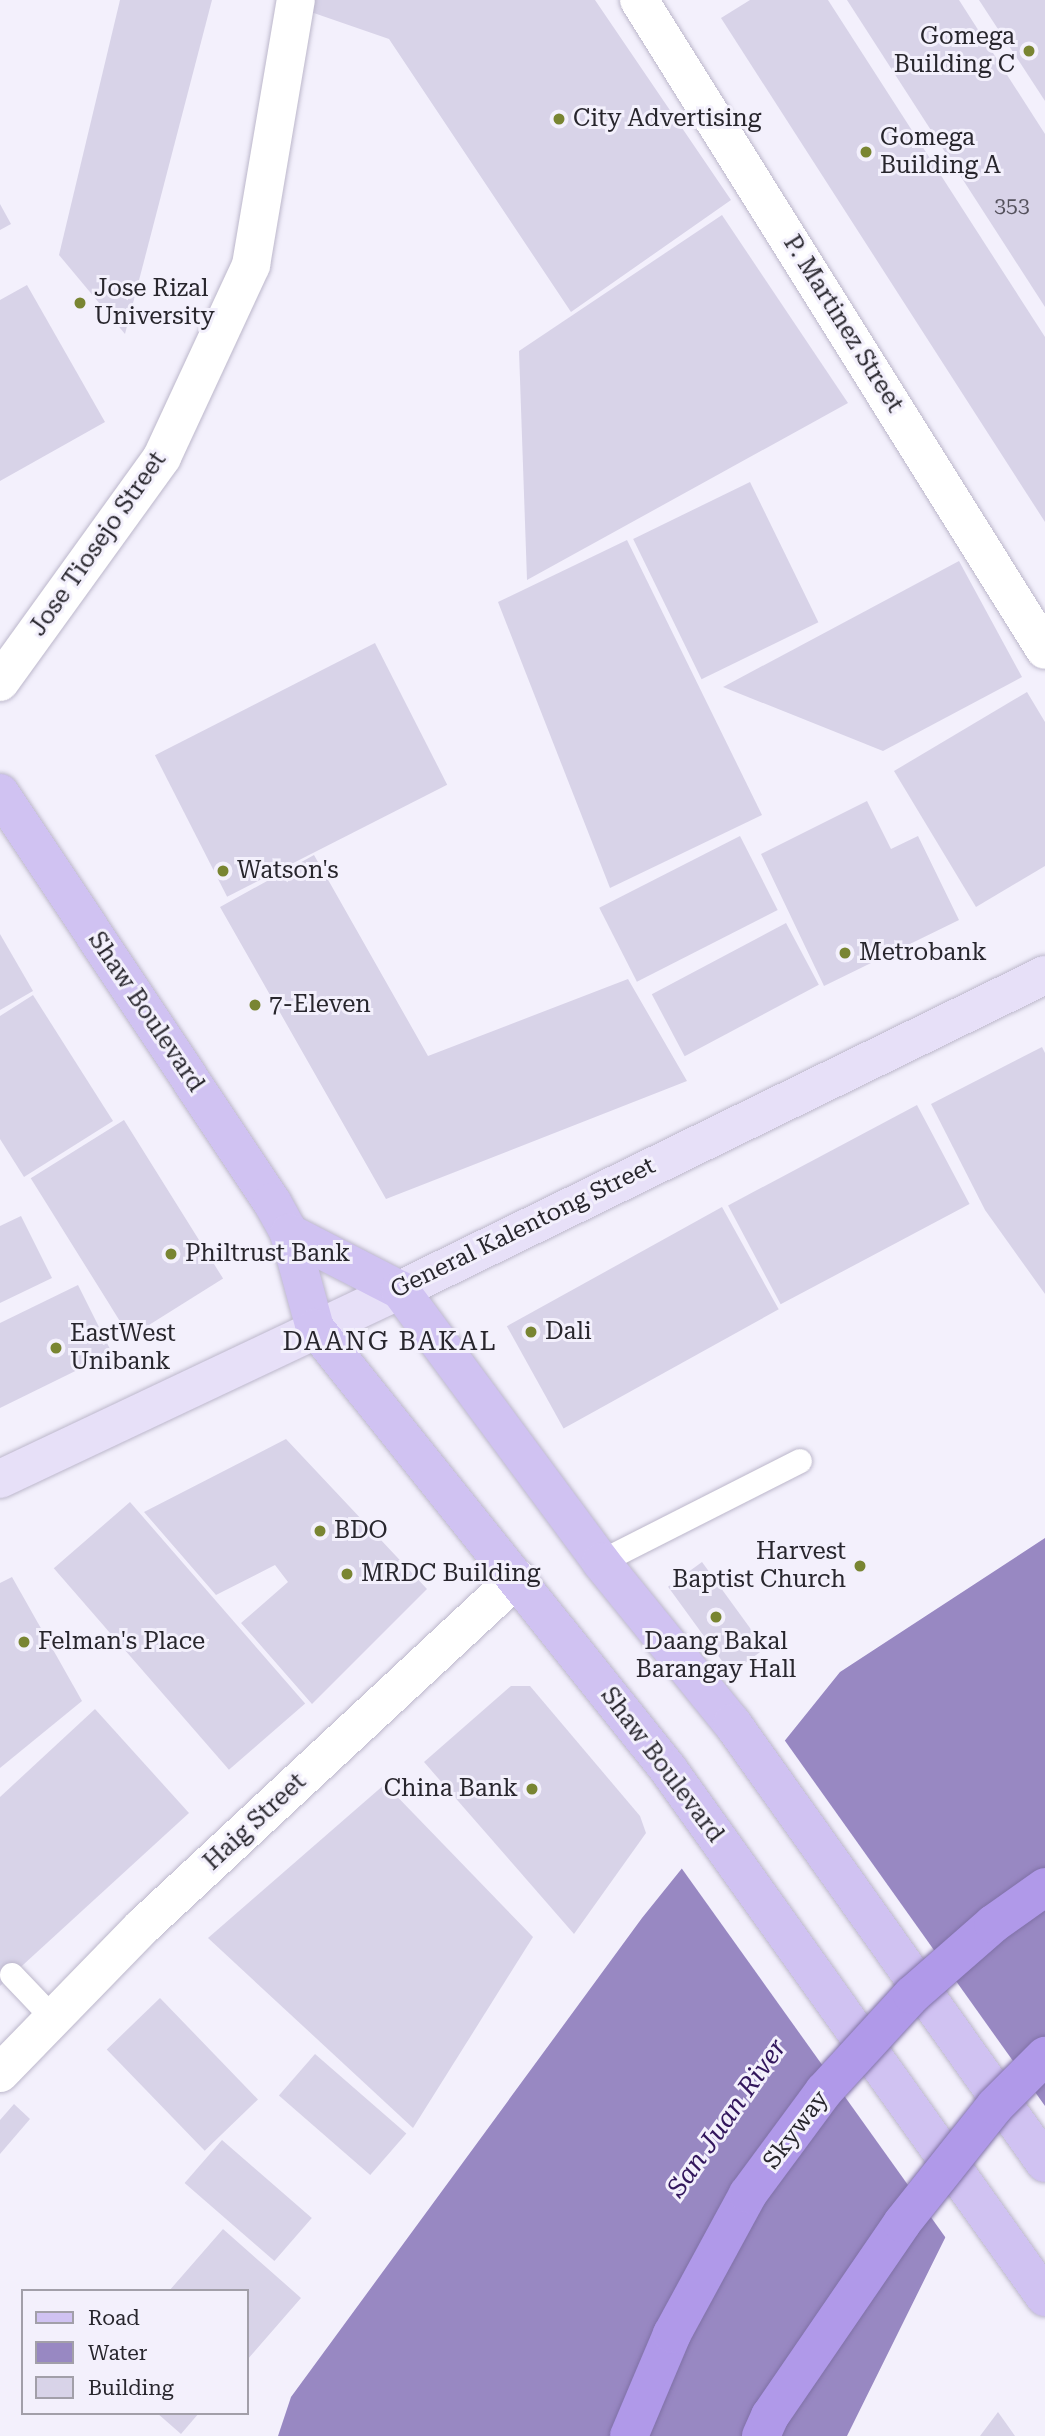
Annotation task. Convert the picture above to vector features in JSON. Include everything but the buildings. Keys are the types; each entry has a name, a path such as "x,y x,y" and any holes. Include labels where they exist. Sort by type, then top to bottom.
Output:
{"highway":[{"name":"Skyway","path":"629,2436 672,2334 748,2194 824,2091 912,1995 993,1924 1045,1887"},
{"path":"761,2436 770,2416 902,2223 995,2106 1045,2056"}],"main road":[{"name":"Shaw Boulevard","path":"0,793 272,1202 289,1233 315,1328 668,1769 1045,2297"},
{"name":"General Kalentong Street","path":"0,1479 400,1290 1045,975"},
{"path":"289,1233 400,1290 601,1562 732,1723 1045,2163"}],"street":[{"name":"Jose Tiosejo Street","path":"0,682 162,457 251,265 296,0"},
{"name":"P. Martinez Street","path":"639,0 1045,650"},
{"name":"Haig Street","path":"0,2073 142,1927 517,1578"}],"lane":[{"path":"601,1562 800,1461"},
{"path":"12,1975 52,2017"}],"water":[{"name":"San Juan River","path":"1045,1538 1045,2138 948,2232 847,2436 278,2436 291,2397 642,1918 840,1672"}],"pier":[{"path":"783,1738 1045,2106 1045,2143 948,2241 680,1866"}],"place":[{"name":"Gomega Building C","path":"1029,51"},
{"name":"City Advertising","path":"559,119"},
{"name":"Gomega Building A","path":"866,152"},
{"name":"Jose Rizal University","path":"80,303"},
{"name":"Watson's","path":"223,871"},
{"name":"Metrobank","path":"845,953"},
{"name":"7-Eleven","path":"255,1005"},
{"name":"Philtrust Bank","path":"171,1254"},
{"name":"Dali","path":"531,1332"},
{"name":"EastWest Unibank","path":"56,1348"},
{"name":"BDO","path":"320,1531"},
{"name":"Harvest Baptist Church","path":"860,1566"},
{"name":"MRDC Building","path":"347,1574"},
{"name":"Daang Bakal Barangay Hall","path":"716,1617"},
{"name":"Felman's Place","path":"24,1642"},
{"name":"China Bank","path":"532,1789"}],"district":[{"name":"DAANG BAKAL","path":"390,1342"}]}
